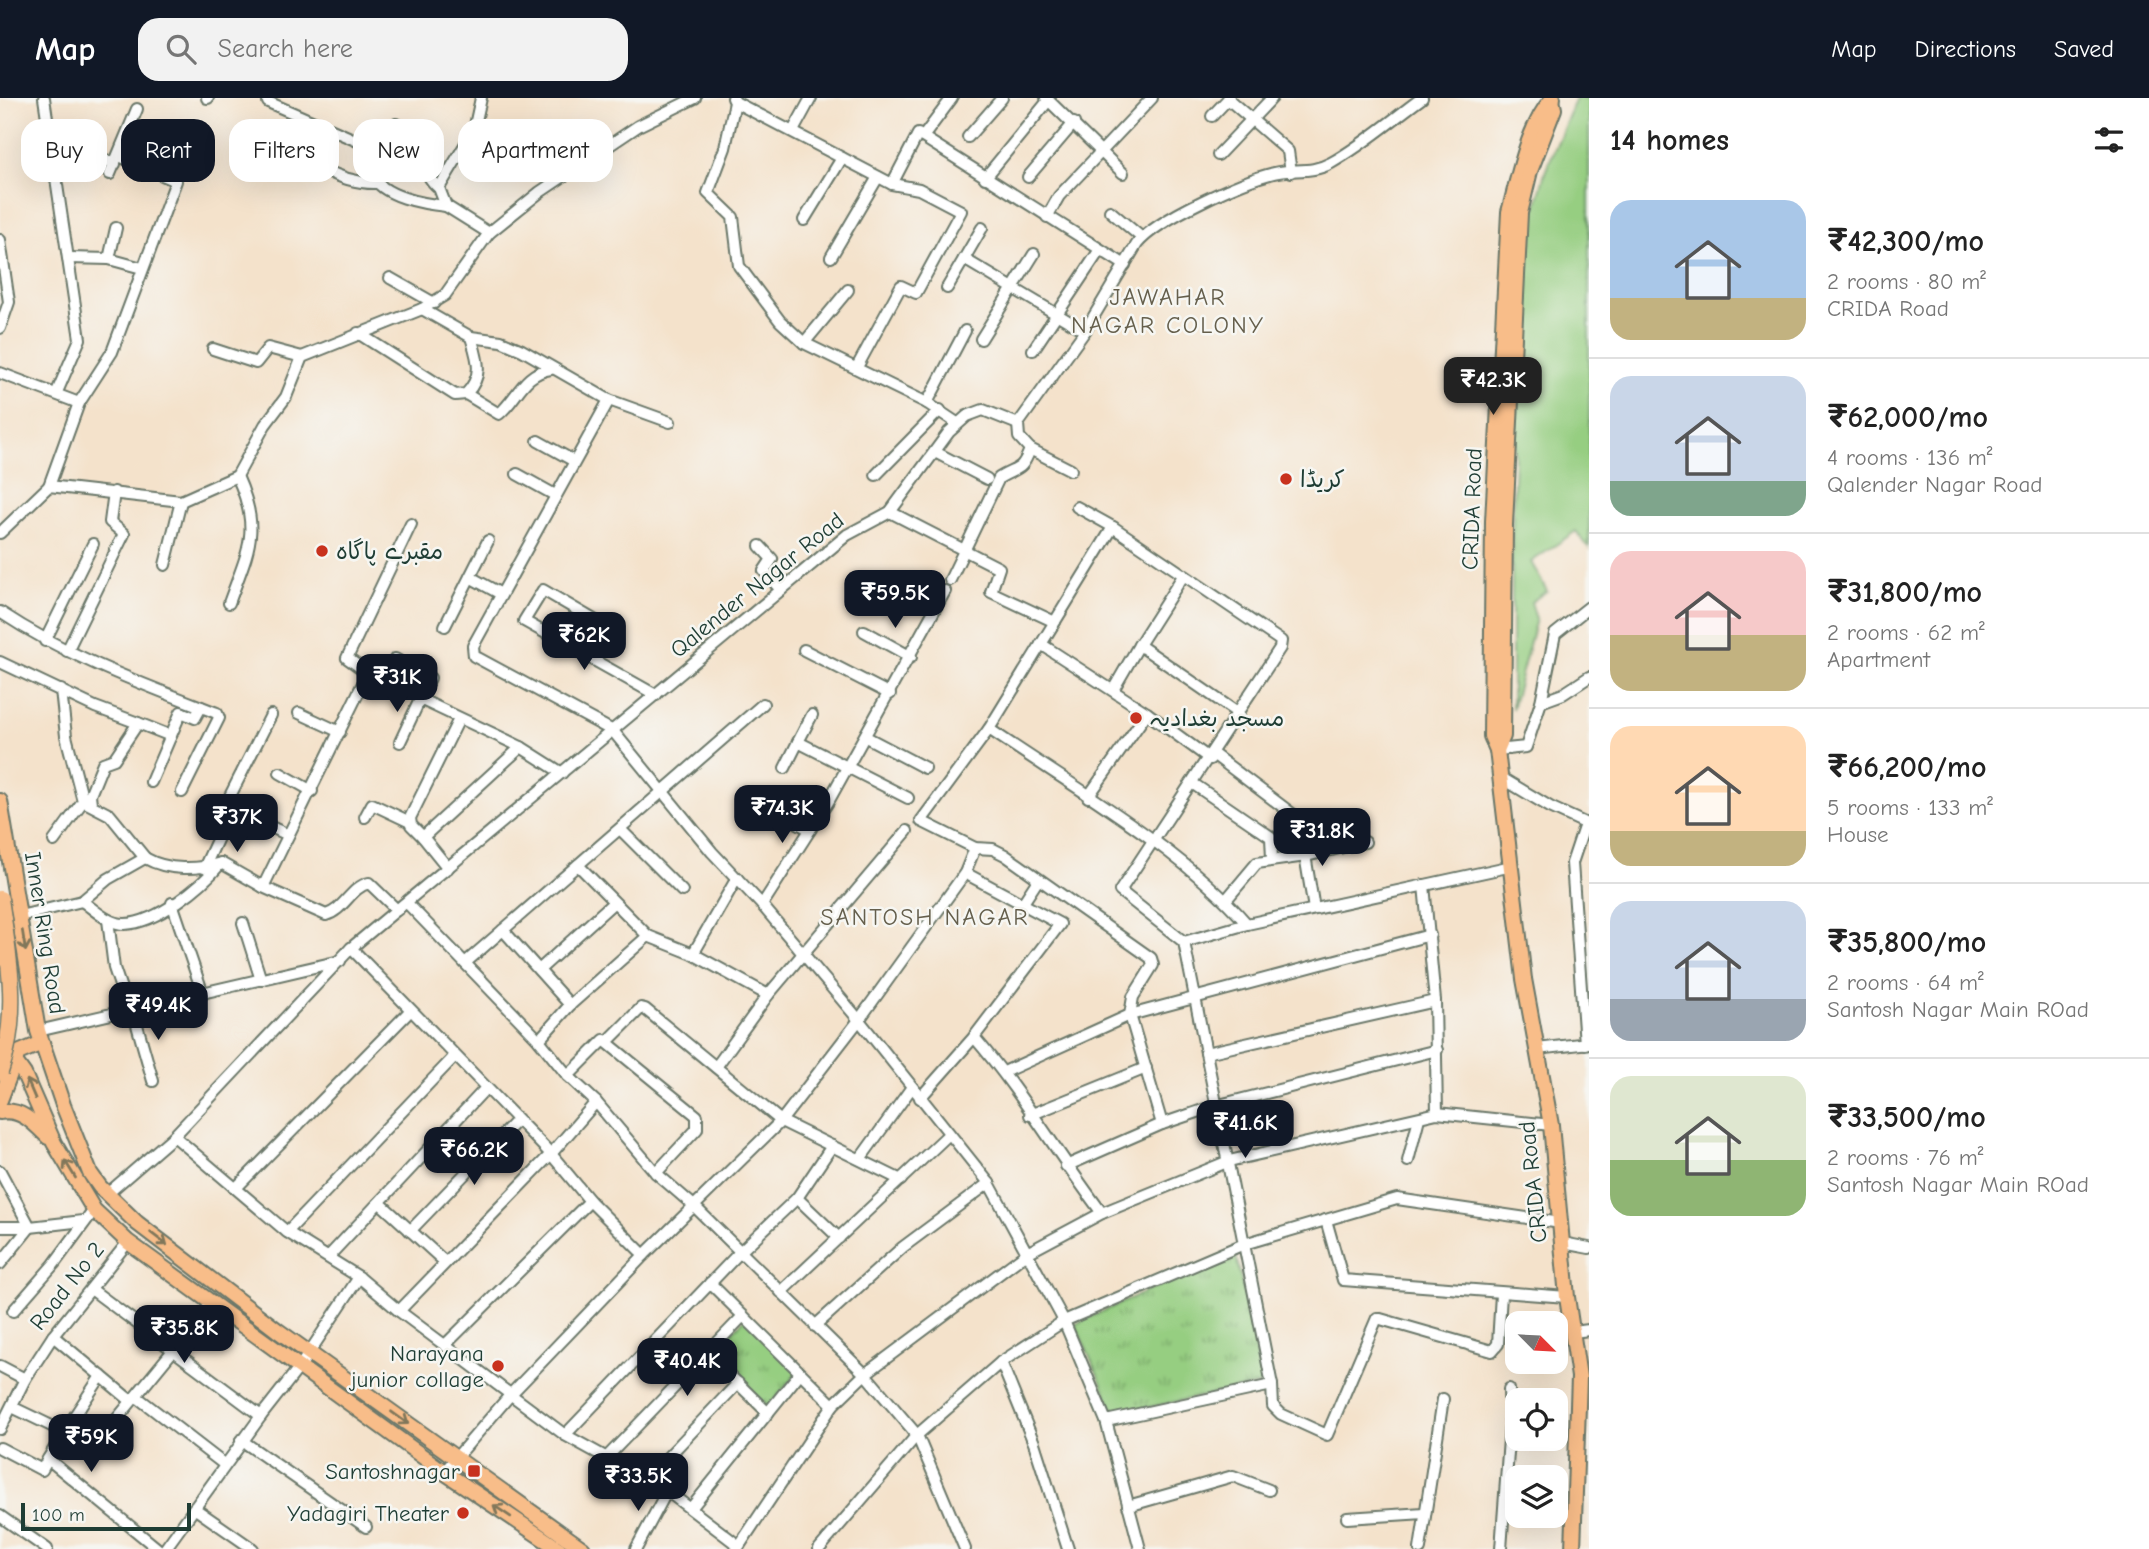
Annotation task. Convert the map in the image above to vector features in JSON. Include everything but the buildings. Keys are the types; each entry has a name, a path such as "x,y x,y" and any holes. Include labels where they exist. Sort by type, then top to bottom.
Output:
{"highway":[{"path":"0,899 12,977 13,1006 10,1034 0,1072"}],"main road":[{"name":"CRIDA Road","path":"1553,99 1554,109 1521,187 1505,525 1503,736 1497,750 1536,1049 1551,1125 1567,1297 1584,1378 1572,1528 1573,1549"},
{"name":"Inner Ring Road","path":"0,801 40,1037 18,1053 15,1059"},
{"path":"40,1037 90,1173 106,1195 444,1472 540,1544 559,1549"},
{"path":"0,1041 15,1059 54,1143 94,1210 128,1242 212,1303 305,1359 456,1459 583,1549"},
{"path":"0,1100 15,1059"},
{"path":"0,1112 10,1110 20,1114 54,1143"},
{"name":"CRIDA Road","path":"1563,1549 1572,1528"}],"street":[{"path":"44,98 47,119"},
{"path":"439,188 474,130 480,114 481,98"},
{"path":"213,349 256,363 268,348 302,357 434,303 456,282 489,233 540,192 627,133 695,98"},
{"path":"793,131 811,98"},
{"path":"923,137 952,98"},
{"path":"968,137 1002,98"},
{"path":"1047,218 1059,196 1152,98"},
{"path":"1212,116 1228,98 1288,151 1291,172"},
{"path":"1218,155 1272,98"},
{"path":"1071,470 1030,449 1018,437 1018,424 1085,331 1142,238 1171,218 1270,174 1306,172 1331,163 1409,102 1422,98"},
{"path":"857,367 901,286 916,293 961,211 919,189 892,184 734,100 709,196 733,217 742,271 780,321 804,343 927,402 957,423 983,410 1018,424"},
{"path":"985,178 1047,100 1074,123 1123,173"},
{"path":"268,102 362,144 367,148 370,169 377,183"},
{"path":"115,164 138,109"},
{"path":"1028,177 1074,123"},
{"path":"892,184 918,134 1125,265"},
{"path":"804,220 842,158"},
{"path":"0,533 49,485 79,402 113,352 176,181 107,160"},
{"path":"339,176 350,181 377,183 426,204 446,206 489,233"},
{"path":"831,257 878,177"},
{"path":"57,182 80,339 57,393"},
{"path":"432,182 439,188 446,206"},
{"path":"1110,211 1142,238"},
{"path":"109,259 116,228"},
{"path":"947,288 982,229"},
{"path":"0,240 5,303 0,328"},
{"path":"1033,350 1099,251"},
{"path":"981,339 1034,254"},
{"path":"69,258 109,259 142,268"},
{"path":"964,259 1085,331"},
{"path":"390,278 434,303"},
{"path":"804,343 848,290"},
{"path":"422,309 471,337 511,345 608,400 670,422"},
{"path":"927,402 965,331"},
{"path":"358,333 455,395 466,394 499,414 526,380 539,370 551,369"},
{"path":"466,394 479,372 480,364 471,337"},
{"path":"49,485 181,501 237,476 265,425 286,397 302,357"},
{"path":"0,373 79,402"},
{"path":"608,400 473,646 474,656 613,731 663,793 859,1020 989,1183 1064,1321 1106,1421 1140,1549"},
{"path":"876,475 940,410"},
{"name":"Qalender Nagar Road","path":"106,1195 174,1136 351,948 847,535 890,512 957,423"},
{"path":"538,441 574,461"},
{"path":"762,905 847,769 911,657 999,478 1019,470 1030,449"},
{"path":"935,452 987,478"},
{"path":"517,474 555,495"},
{"path":"229,603 252,537 248,503 237,476"},
{"path":"67,651 124,534 110,522 114,492"},
{"path":"165,565 181,501"},
{"path":"1077,507 1113,527 1281,641 1280,648 1239,714 1119,891 1184,942 1229,1161 1275,1410 1327,1435 1377,1318 1492,1351 1498,1344 1500,1293"},
{"path":"890,512 1000,569 991,592 1055,622"},
{"path":"264,887 368,671 347,658 411,524"},
{"path":"1113,527 989,729 921,821 975,848 993,849 1101,920 1152,958 1153,965 1133,997 1130,1015 1162,1124"},
{"path":"445,626 488,541"},
{"path":"45,641 93,544"},
{"path":"760,546 772,559 764,572 780,590"},
{"path":"1113,690 1183,576"},
{"path":"470,577 501,594"},
{"path":"594,660 607,637 608,628 543,590 524,621 656,695"},
{"path":"1497,750 1528,746 1541,702 1555,634 1589,607"},
{"path":"0,612 45,641 158,692 219,716 182,792"},
{"path":"864,631 911,657"},
{"path":"1041,644 1295,814 1302,826 1314,909"},
{"path":"1139,645 1239,714"},
{"path":"804,650 890,694"},
{"path":"395,659 429,676 430,680 400,743"},
{"path":"0,662 95,707 171,736"},
{"path":"1541,702 1563,694 1589,677"},
{"path":"61,690 66,736 87,802 110,815 145,858 159,866 204,868 221,863 264,887 326,915 334,912 362,885 369,883 397,910"},
{"path":"422,700 521,747 562,773"},
{"path":"465,963 763,704"},
{"path":"151,782 181,712 195,718 201,707"},
{"path":"299,713 340,732"},
{"path":"1088,797 1147,713"},
{"path":"271,715 230,796 234,803 288,835"},
{"path":"785,768 813,715"},
{"path":"410,822 459,719"},
{"path":"54,841 87,802 103,763 114,760 138,723"},
{"path":"989,729 1153,842 1226,900 1247,924"},
{"path":"866,737 925,768"},
{"path":"798,742 908,798"},
{"path":"423,837 521,747"},
{"path":"280,773 312,791"},
{"path":"1500,777 1587,825 1572,863 1587,1044 1536,1049"},
{"path":"1192,783 1271,837 1272,859"},
{"path":"204,868 234,803"},
{"path":"365,817 372,804 410,822 448,868"},
{"path":"775,810 810,830"},
{"path":"102,825 110,815"},
{"path":"620,829 682,891"},
{"path":"716,1067 768,995 907,831"},
{"path":"1226,900 1253,866 1272,859 1306,856 1366,842"},
{"path":"444,1472 511,1394 645,1255 781,1121 859,1020 965,873 975,848"},
{"path":"20,916 82,901 108,879 145,858"},
{"path":"82,901 108,920 125,924 145,919 203,884 221,863"},
{"path":"579,865 648,936 693,954 768,995"},
{"path":"1184,942 1247,924 1511,866"},
{"path":"920,1098 974,1037 1060,924 1021,906 965,873"},
{"path":"693,954 737,878"},
{"path":"1021,906 1038,880"},
{"path":"1424,885 1437,1050 1437,1113"},
{"path":"407,902 538,1040 568,1076 596,1102 656,1173 741,1251 865,1374 917,1435 965,1549"},
{"path":"172,903 202,994"},
{"path":"539,970 614,903"},
{"path":"108,920 114,968 153,1081"},
{"path":"243,923 261,980"},
{"path":"503,930 570,1005"},
{"path":"1004,1072 1130,1015 1430,935"},
{"path":"538,1040 570,1005 648,936"},
{"path":"351,948 516,1121 551,1154 590,1201 645,1255"},
{"path":"40,1037 340,961"},
{"path":"1206,1052 1434,1001"},
{"path":"568,1076 598,1043 607,1042 641,1008 645,1009 781,1121 901,1180"},
{"path":"236,1188 410,1011"},
{"path":"974,1037 1004,1072 1030,1115 1102,1213"},
{"path":"607,1042 699,1119 697,1129 656,1173"},
{"path":"1066,1166 1162,1124 1216,1106 1437,1050"},
{"path":"287,1231 454,1056"},
{"path":"1030,1115 1146,1068"},
{"path":"860,1159 912,1087"},
{"path":"328,1256 485,1089"},
{"path":"400,1311 551,1154 596,1102"},
{"path":"174,1136 287,1231 359,1277 565,1435 647,1479 692,1507 738,1547 833,1405 865,1374 1027,1253 1102,1213 1229,1161 1437,1113 1551,1125"},
{"path":"1408,1161 1419,1118"},
{"path":"410,1231 516,1121"},
{"path":"780,1292 949,1134"},
{"path":"565,1435 741,1251 797,1198 832,1146"},
{"path":"0,1171 30,1227"},
{"path":"815,1326 903,1247 989,1183"},
{"path":"797,1198 839,1238"},
{"path":"819,1549 917,1435 1001,1362 1064,1321 1244,1244 1397,1199 1561,1223"},
{"path":"445,1345 590,1201"},
{"path":"380,1203 445,1262"},
{"path":"13,1311 54,1264 83,1221 94,1210"},
{"path":"1326,1220 1343,1280 1567,1297"},
{"path":"0,1227 30,1227 83,1221"},
{"path":"0,1264 30,1227"},
{"name":"Road No 2","path":"0,1429 25,1379 53,1336 128,1242"},
{"path":"1563,1243 1589,1248"},
{"path":"165,1549 241,1440 305,1359 359,1277"},
{"path":"710,1283 833,1405"},
{"path":"91,1289 173,1353 261,1416"},
{"path":"107,1432 212,1303"},
{"path":"607,1457 743,1316"},
{"path":"1573,1332 1589,1330"},
{"path":"53,1336 101,1376 225,1465"},
{"path":"707,1353 768,1413"},
{"path":"1001,1362 1034,1443 1068,1549"},
{"path":"0,1366 25,1379"},
{"path":"692,1507 800,1373"},
{"path":"0,1448 42,1470 101,1376"},
{"path":"647,1479 738,1383"},
{"path":"1106,1421 1272,1385"},
{"path":"1420,1549 1443,1399"},
{"path":"12,1407 64,1432"},
{"path":"241,1440 366,1527"},
{"path":"1501,1549 1508,1451"},
{"path":"48,1459 158,1549"},
{"path":"1128,1506 1233,1476 1269,1490"},
{"path":"636,1549 667,1491"},
{"path":"194,1508 246,1547"},
{"path":"1347,1518 1424,1513"},
{"path":"0,1516 47,1549"}],"green space":[{"path":"1576,98 1589,98 1589,548 1576,531 1531,562 1547,591 1531,602 1536,619 1512,709 1512,537 1522,260 1545,172"},
{"path":"1235,1251 1263,1384 1115,1414 1075,1324"},
{"path":"746,1318 798,1372 768,1408 710,1353"}],"place":[{"name":"کریڈا","path":"1286,479"},
{"name":"مقبرے پاگاہ","path":"322,551"},
{"name":"مسجد بغدادیہ","path":"1136,718"},
{"name":"Narayana junior collage","path":"498,1366"},
{"name":"Santoshnagar","path":"474,1471"},
{"name":"Yadagiri Theater","path":"463,1513"}],"district":[{"name":"JAWAHAR NAGAR COLONY","path":"1168,311"},
{"name":"SANTOSH NAGAR","path":"925,917"}]}
